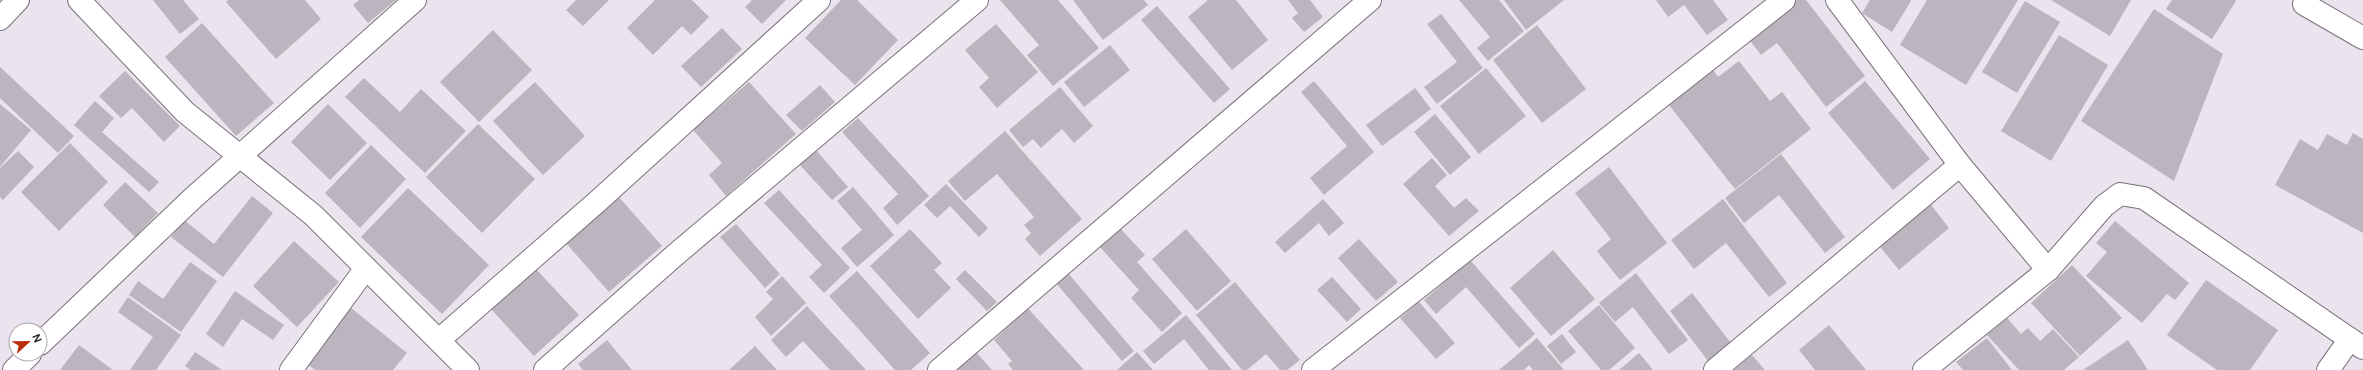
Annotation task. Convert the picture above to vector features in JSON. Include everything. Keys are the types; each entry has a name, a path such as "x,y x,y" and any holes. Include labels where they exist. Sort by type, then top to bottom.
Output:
{"street":[{"path":"0,19 18,0"},
{"path":"79,0 186,112 313,215 468,370"},
{"path":"48,336 193,198 415,0"},
{"path":"438,340 598,201 819,0"},
{"path":"545,370 674,256 977,0"},
{"path":"939,370 1370,0"},
{"path":"1313,370 1784,0"},
{"path":"1837,0 1960,165 2048,270"},
{"path":"2306,0 2304,4 2363,38"},
{"path":"1715,370 1960,165"},
{"path":"1924,370 2048,270 2104,206 2120,194 2144,198 2356,343 2328,370"},
{"path":"291,370 366,268"},
{"path":"14,370 22,362"}],"building":[{"path":"153,0 183,0 199,19 180,34"},
{"path":"228,0 305,0 321,19 276,59 226,2"},
{"path":"359,0 396,0 368,23 353,5"},
{"path":"576,0 609,0 583,26 566,10"},
{"path":"655,0 692,0 709,17 691,35 682,26 653,55 627,28"},
{"path":"752,0 786,0 762,24 745,7"},
{"path":"841,0 857,0 898,40 855,85 805,38"},
{"path":"1000,0 1058,0 1099,48 1053,86 1027,55 1039,45"},
{"path":"1073,0 1144,0 1148,5 1103,40"},
{"path":"1208,0 1236,0 1268,40 1232,70 1188,17"},
{"path":"1288,0 1310,0 1323,17 1304,32 1292,18 1298,13"},
{"path":"1459,0 1499,0 1524,31 1488,61 1477,48 1490,37"},
{"path":"1504,0 1564,0 1526,30"},
{"path":"1656,0 1713,0 1728,20 1707,35 1684,5 1668,17"},
{"path":"1797,0 1806,0 1865,76 1826,107 1777,43 1761,55 1748,38"},
{"path":"1870,0 1911,1 1892,32 1862,13"},
{"path":"1927,0 2018,0 1966,85 1900,45"},
{"path":"2051,0 2131,0 2110,36"},
{"path":"2172,0 2236,1 2212,39 2166,9"},
{"path":"2025,1 2060,22 2017,93 1982,72"},
{"path":"1157,6 1230,89 1214,103 1141,20"},
{"path":"2154,9 2223,54 2174,181 2081,121"},
{"path":"1441,14 1483,68 1437,104 1424,87 1457,62 1427,24"},
{"path":"202,23 274,103 236,136 165,57"},
{"path":"996,24 1038,72 997,108 979,87 989,78 965,50"},
{"path":"1537,25 1586,89 1542,123 1493,60"},
{"path":"722,28 742,49 701,87 681,66"},
{"path":"493,30 532,70 479,122 440,82"},
{"path":"2059,35 2108,65 2051,161 2001,131"},
{"path":"1110,45 1130,70 1084,107 1064,82"},
{"path":"1739,61 1770,101 1782,92 1811,129 1735,189 1669,105 1713,70 1718,77"},
{"path":"0,67 74,136 58,153 0,98"},
{"path":"1486,68 1526,116 1479,154 1440,106"},
{"path":"125,71 180,126 164,142 132,108 121,118 99,96"},
{"path":"364,78 400,112 421,89 466,131 425,173 345,97"},
{"path":"1314,81 1374,152 1324,195 1310,178 1347,146 1301,92"},
{"path":"1865,81 1930,159 1893,190 1828,113"},
{"path":"535,82 585,136 543,175 493,121"},
{"path":"749,82 796,134 726,196 709,175 722,163 693,130"},
{"path":"820,85 835,102 802,131 786,115"},
{"path":"1060,87 1093,126 1074,143 1062,129 1041,148 1033,139 1023,147 1009,130"},
{"path":"1415,88 1431,109 1382,146 1366,125"},
{"path":"95,101 114,118 102,132 159,182 149,192 74,125"},
{"path":"0,104 31,130 0,167"},
{"path":"328,104 367,143 330,180 291,142"},
{"path":"1435,114 1471,157 1450,175 1414,132"},
{"path":"858,118 929,196 897,225 883,208 898,194 842,132"},
{"path":"478,124 535,179 482,233 426,177"},
{"path":"1005,131 1082,219 1040,256 1025,239 1031,233 1024,225 1034,217 997,174 965,201 948,181"},
{"path":"2353,133 2363,139 2363,233 2275,185 2300,139 2318,150 2327,134 2347,145"},
{"path":"70,143 108,182 59,231 21,192"},
{"path":"371,145 406,179 360,228 325,193"},
{"path":"816,150 848,187 832,200 799,164"},
{"path":"18,151 34,167 3,200 0,197 0,168"},
{"path":"1781,154 1845,237 1825,253 1779,195 1744,223 1725,198"},
{"path":"1432,158 1447,175 1435,186 1454,208 1466,198 1479,211 1449,236 1403,184"},
{"path":"1609,167 1667,243 1620,280 1597,251 1611,239 1575,193"},
{"path":"125,182 158,213 135,237 103,205"},
{"path":"946,184 988,228 979,237 950,206 937,218 924,205"},
{"path":"853,187 894,235 857,267 841,248 862,230 837,201"},
{"path":"408,188 489,265 442,314 361,237"},
{"path":"779,190 850,268 824,293 809,277 822,265 764,203"},
{"path":"252,196 273,213 223,277 171,237 184,220 214,244"},
{"path":"618,196 662,246 609,292 565,242"},
{"path":"1323,199 1344,223 1329,236 1319,223 1285,253 1275,242"},
{"path":"1723,199 1787,283 1769,297 1726,243 1694,269 1671,240"},
{"path":"1928,201 1949,228 1899,270 1877,243"},
{"path":"2115,221 2189,283 2175,300 2167,294 2142,323 2086,276 2107,252 2096,243"},
{"path":"736,224 780,274 765,288 720,237"},
{"path":"1119,227 1145,255 1137,262 1182,313 1162,332 1131,298 1139,290 1099,246"},
{"path":"910,229 942,263 934,270 951,288 918,319 870,266"},
{"path":"1186,229 1231,281 1197,311 1152,259"},
{"path":"1359,239 1398,282 1376,301 1338,258"},
{"path":"294,241 339,282 297,327 253,286"},
{"path":"1553,250 1595,299 1551,336 1510,288"},
{"path":"1470,260 1535,334 1519,348 1466,287 1436,314 1424,300"},
{"path":"190,262 217,281 181,332 129,295 138,281 163,299"},
{"path":"2072,265 2122,318 2080,356 2031,303"},
{"path":"534,267 579,315 534,356 490,308"},
{"path":"965,270 997,302 987,311 956,279"},
{"path":"857,271 930,353 911,370 895,370 829,296"},
{"path":"1068,273 1134,351 1122,361 1056,283"},
{"path":"1636,273 1688,340 1669,354 1633,307 1615,322 1599,303"},
{"path":"782,276 806,303 771,336 755,317 773,299 766,292"},
{"path":"1332,277 1361,309 1347,322 1317,290"},
{"path":"2206,280 2278,330 2250,370 2217,370 2167,335"},
{"path":"1235,282 1300,360 1287,370 1280,370 1266,354 1247,370 1242,370 1196,315"},
{"path":"235,291 284,325 273,340 242,319 223,347 206,334"},
{"path":"1692,293 1731,343 1708,361 1670,311"},
{"path":"128,297 181,335 156,370 130,370 153,337 118,312"},
{"path":"1419,302 1455,343 1436,359 1400,318"},
{"path":"1025,305 1084,370 1013,370 1008,364 1012,361 994,340 1015,320 1012,317"},
{"path":"1599,305 1635,348 1609,370 1601,370 1568,331"},
{"path":"807,306 866,370 830,370 803,341 786,357 771,340"},
{"path":"351,308 407,353 393,370 315,370 306,363"},
{"path":"1186,315 1232,370 1209,370 1184,339 1154,364 1143,351"},
{"path":"2007,318 2021,334 2028,328 2040,341 2053,329 2079,357 2064,370 2019,370 1987,335"},
{"path":"1829,325 1866,370 1815,370 1799,350"},
{"path":"1562,334 1576,352 1561,364 1547,346"},
{"path":"1537,338 1564,370 1533,370 1529,365 1524,370 1499,370"},
{"path":"1987,338 2012,370 1963,370 1956,362"},
{"path":"607,340 632,370 583,370 578,364"},
{"path":"2128,340 2148,370 2083,370"},
{"path":"79,345 113,370 60,370"},
{"path":"755,346 777,370 729,370"},
{"path":"195,352 222,370 190,370 185,366"},
{"path":"976,352 992,370 956,370"},
{"path":"1137,352 1153,370 1117,370"},
{"path":"1639,353 1653,370 1619,370"},
{"path":"1752,355 1765,370 1734,370"}]}
